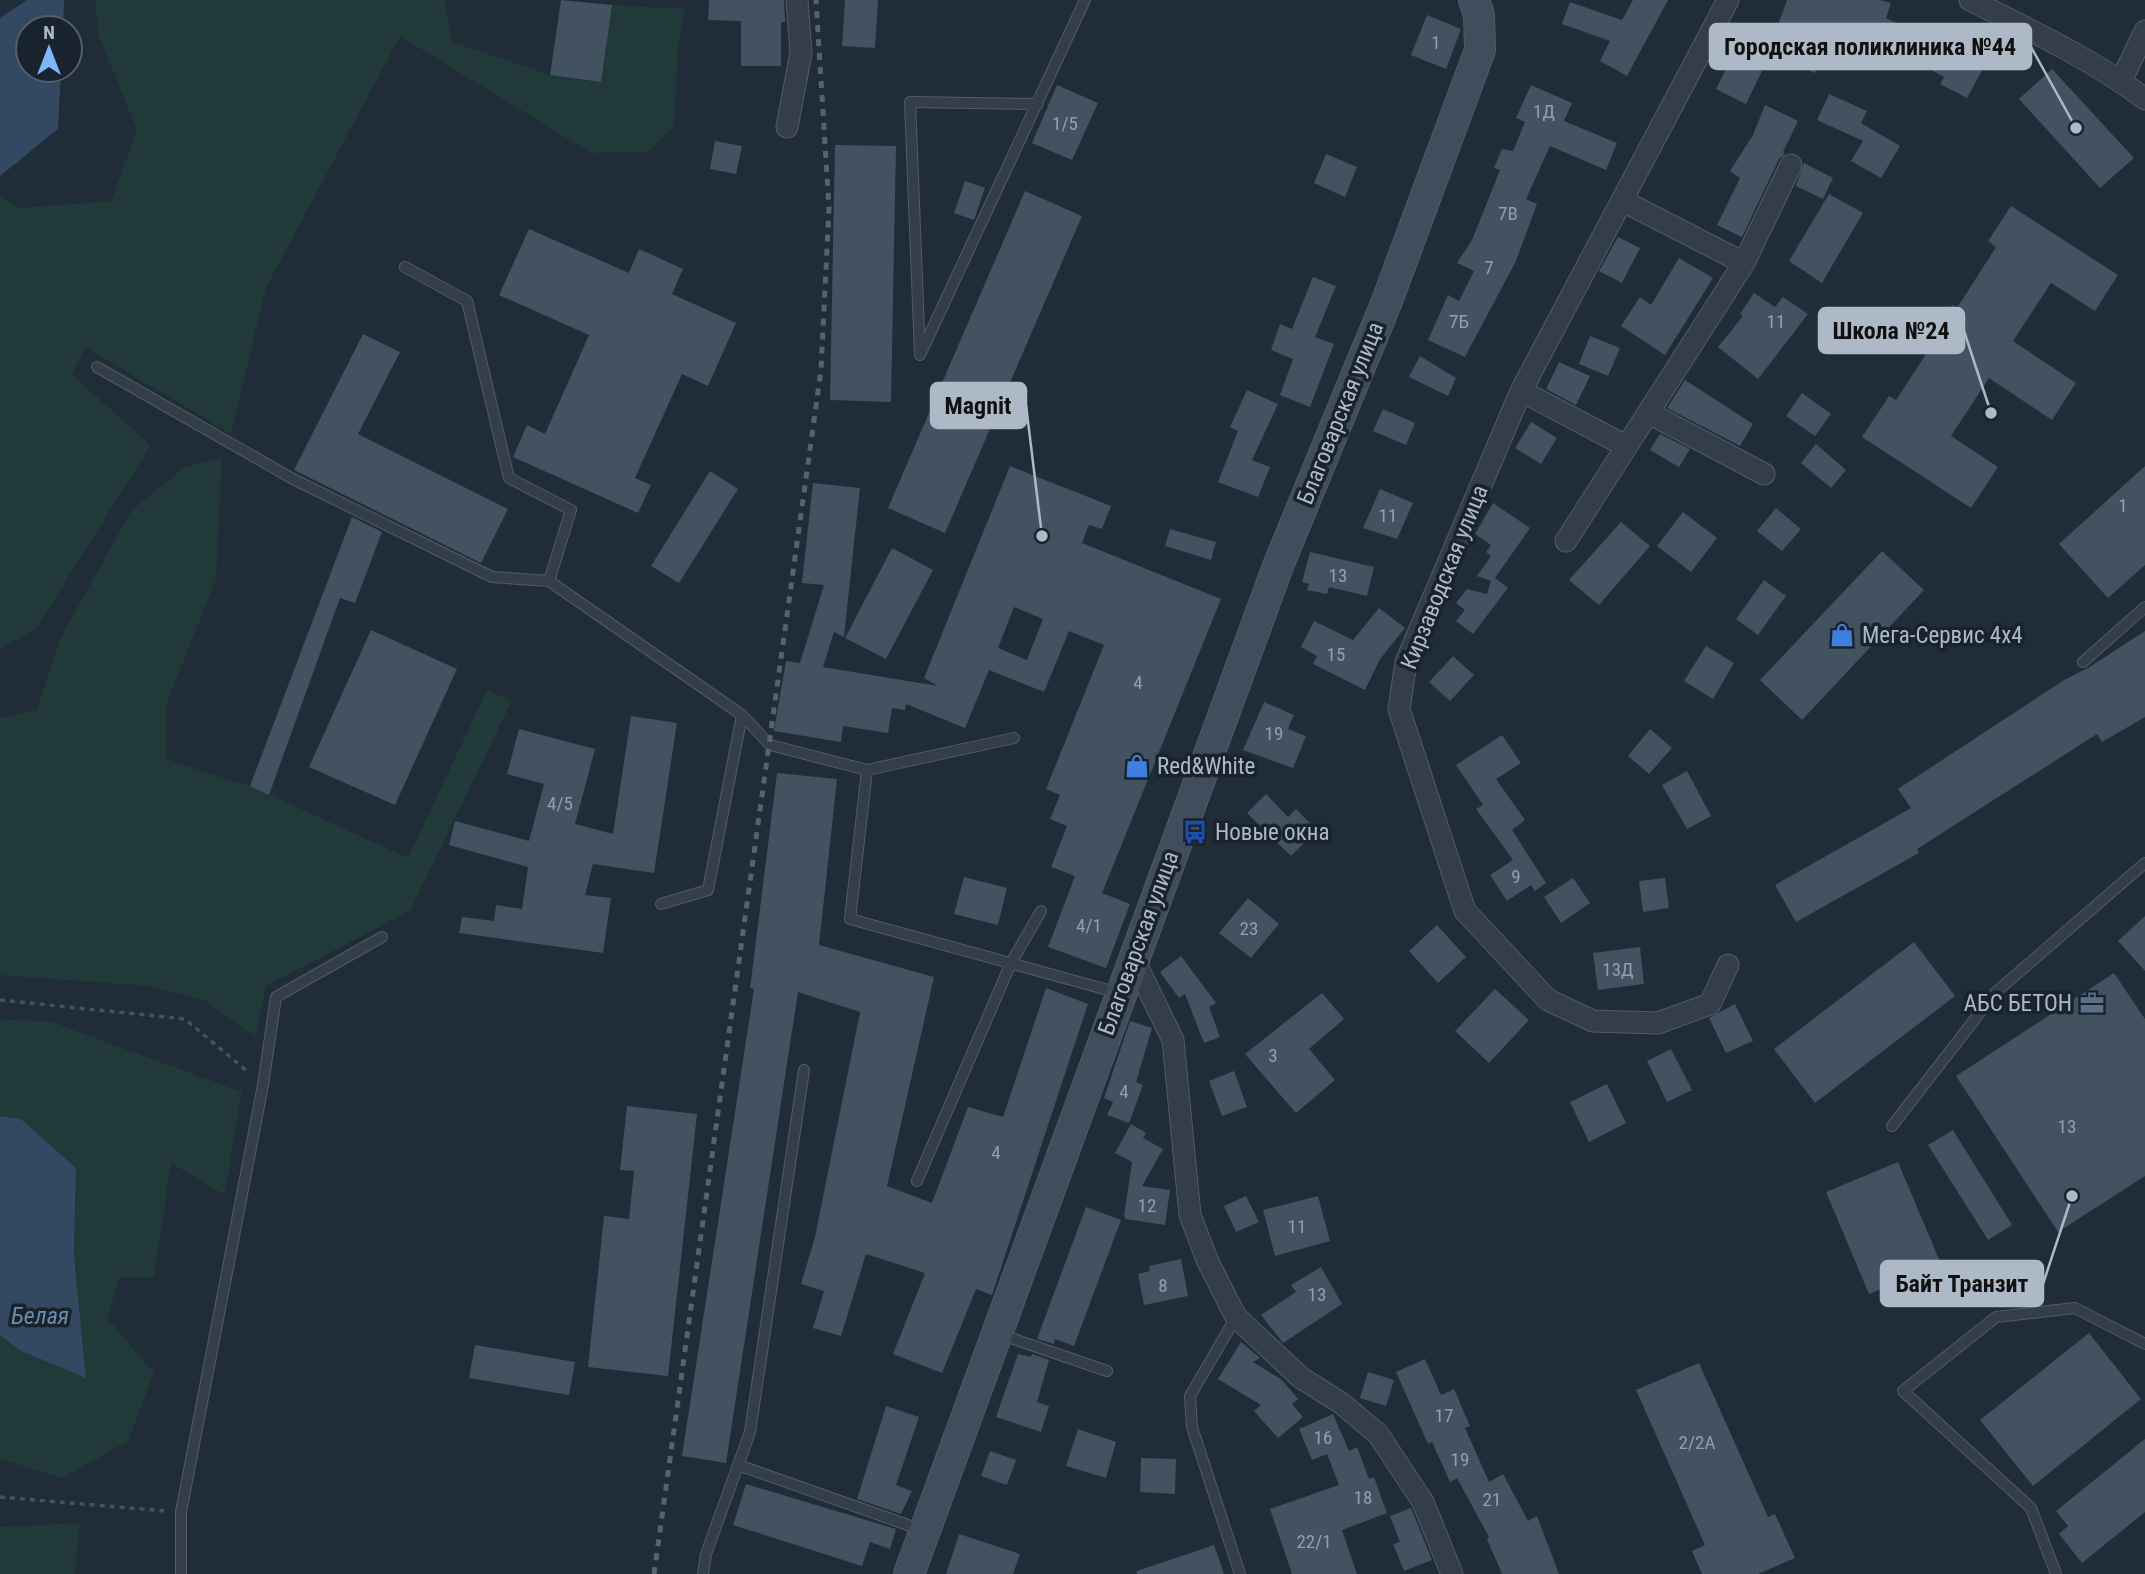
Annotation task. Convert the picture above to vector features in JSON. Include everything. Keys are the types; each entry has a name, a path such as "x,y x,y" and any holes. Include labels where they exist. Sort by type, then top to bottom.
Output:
{"street":[{"path":"787,127 800,53 797,0"},
{"name":"Благоварская улица","path":"909,1574 1119,993 1278,566 1387,301 1480,50 1479,15 1474,0"},
{"name":"Кирзаводская улица","path":"1728,0 1521,390 1406,662 1399,709 1465,911 1548,1000 1593,1021 1658,1023 1710,1004 1728,965"},
{"path":"1970,0 2122,81 2145,99"},
{"path":"2122,81 2145,31"},
{"path":"1566,541 1744,263 1791,165"},
{"path":"1623,201 1744,263"},
{"path":"1521,390 1626,446"},
{"path":"1649,413 1764,474"},
{"path":"1133,958 1173,1040 1190,1214 1208,1262 1236,1317 1300,1377 1341,1403 1378,1434 1423,1502 1452,1574"}],"lane":[{"path":"1038,104 910,102 920,355 1038,104 1085,0"},
{"path":"405,267 467,301 509,478 571,510 549,581"},
{"path":"97,367 293,479 492,577 549,581 742,715 770,745 867,770 1014,738"},
{"path":"2083,662 2145,607"},
{"path":"661,904 709,890 742,715"},
{"path":"867,770 850,919 1119,993"},
{"path":"1892,1126 1996,992 2145,863"},
{"path":"917,1181 1011,963 1041,911"},
{"path":"181,1574 181,1512 263,1085 276,997 382,937"},
{"path":"703,1574 705,1554 750,1432 804,1070"},
{"path":"2056,1574 2031,1508 1903,1391 1996,1317 2075,1308 2145,1344"},
{"path":"1236,1317 1190,1396 1192,1427 1240,1574"},
{"path":"996,1333 1107,1371"},
{"path":"738,1465 925,1531"}],"path":[{"path":"0,1000 185,1018 263,1085"},
{"path":"0,1497 181,1512"}],"green space":[{"path":"95,0 445,0 452,42 550,75 600,82 612,5 685,9 678,49 674,126 648,152 591,153 400,36 266,288 231,434 85,347 72,375 151,445 36,629 0,649 0,195 19,208 111,201 137,130 98,34"},
{"path":"222,458 216,579 166,705 166,759 258,789 408,858 487,690 512,701 410,911 266,986 255,1037 204,1000 148,986 0,975 0,718 37,710 61,637 131,511 185,467"},
{"path":"0,1019 52,1022 242,1092 225,1195 171,1163 154,1277 120,1277 107,1318 154,1373 128,1441 62,1478 0,1459 0,1335 20,1350 86,1378 74,1255 76,1168 21,1119 0,1116"},
{"path":"80,1523 75,1574 0,1574 0,1527"}],"water":[{"path":"27,0 64,0 64,14 14,14 14,84 60,84 58,129 0,176 0,18"},
{"name":"Белая","path":"0,1116 21,1119 76,1168 74,1255 86,1378 19,1350 0,1335"}],"building":[{"path":"561,0 612,5 601,82 550,75"},
{"path":"709,0 784,0 781,66 741,66 741,21 708,20"},
{"path":"845,0 878,0 875,48 842,46"},
{"path":"1633,0 1668,0 1627,76 1600,61 1610,41 1562,24 1570,2 1622,20"},
{"path":"1787,0 1880,0 1891,3 1886,18 1984,67 1967,98 1940,84 1944,77 1880,42 1834,28 1815,73 1768,53"},
{"path":"1427,15 1461,29 1446,69 1411,55"},
{"path":"1732,57 1762,71 1746,104 1716,89"},
{"path":"2052,69 2134,158 2100,188 2019,99"},
{"path":"1057,85 1098,103 1072,160 1032,143"},
{"path":"1531,85 1572,103 1564,121 1617,143 1606,170 1550,146 1526,199 1537,204 1516,261 1465,357 1428,340 1448,295 1459,301 1474,271 1457,263 1472,240 1500,170 1494,168 1502,149 1513,151 1525,122 1516,118"},
{"path":"1829,94 1867,111 1861,123 1900,146 1881,178 1851,161 1863,141 1817,120"},
{"path":"1765,105 1798,121 1783,152 1785,154 1779,159 1742,237 1717,225 1740,178 1730,171 1753,135"},
{"path":"715,141 742,146 736,174 710,169"},
{"path":"835,145 896,146 891,402 830,400"},
{"path":"1326,154 1357,167 1345,197 1314,183"},
{"path":"1804,163 1833,178 1823,199 1796,186"},
{"path":"965,181 985,188 974,220 954,213"},
{"path":"1025,191 1082,216 945,533 888,508"},
{"path":"1829,194 1863,213 1822,283 1789,261"},
{"path":"2011,206 2118,275 2095,311 2051,283 2013,341 2076,383 2052,420 1989,378 1951,436 1998,467 1971,508 1862,437 1889,396 1896,400 1936,339 1932,336 1952,305 1957,308 1996,247 1988,241"},
{"path":"529,229 629,273 639,249 683,269 672,294 736,323 708,386 682,374 635,478 651,485 638,513 513,457 527,425 545,434 589,335 499,295"},
{"path":"1618,237 1640,248 1622,283 1599,271"},
{"path":"1679,258 1713,278 1665,355 1621,326 1640,297 1651,305"},
{"path":"1313,277 1336,286 1315,337 1334,344 1310,407 1280,395 1293,359 1271,350 1280,324 1292,329"},
{"path":"1754,293 1775,307 1783,297 1808,314 1758,379 1718,347 1743,316 1740,314"},
{"path":"363,334 400,352 358,434 508,509 481,563 294,470"},
{"path":"1590,336 1620,348 1608,376 1579,364"},
{"path":"1420,356 1456,378 1448,396 1409,377"},
{"path":"1559,362 1590,376 1576,405 1546,389"},
{"path":"1685,380 1753,424 1740,446 1667,408"},
{"path":"1247,390 1278,404 1252,460 1270,467 1258,497 1218,482 1238,431 1230,427"},
{"path":"1802,393 1831,414 1815,436 1786,416"},
{"path":"1383,409 1415,423 1406,445 1373,431"},
{"path":"1531,422 1557,438 1541,464 1515,448"},
{"path":"1660,434 1690,449 1679,467 1650,450"},
{"path":"1816,444 1846,470 1831,488 1801,463"},
{"path":"1010,466 1111,506 1102,529 1089,525 1082,543 1221,599 1102,893 1130,904 1106,968 1048,947 1075,876 1051,867 1067,826 1050,819 1060,795 1046,789 1104,645 1069,631 1044,692 989,670 965,728 906,704 905,710 892,708 888,733 843,726 841,742 774,731 786,661 800,663 824,585 802,583 813,483 860,488 844,637 834,632 823,667 938,686 924,678","holes":["1014,607 1043,619 1027,660 998,648"]},
{"path":"2145,466 2145,565 2108,598 2059,544"},
{"path":"710,471 738,489 679,583 651,566"},
{"path":"1380,489 1413,503 1397,539 1363,528"},
{"path":"1493,503 1530,528 1495,578 1508,588 1473,634 1456,621 1465,610 1456,603 1467,589 1487,594 1491,581 1477,576 1491,556 1486,552 1491,545 1475,534"},
{"path":"1776,508 1801,529 1782,551 1757,531"},
{"path":"1683,512 1717,538 1691,572 1657,546"},
{"path":"352,517 382,532 355,603 340,598 269,795 250,786"},
{"path":"1621,522 1650,546 1599,605 1569,580"},
{"path":"1170,529 1216,542 1211,560 1165,546"},
{"path":"892,548 933,570 886,659 845,638"},
{"name":"Мега-Сервис 4х4","path":"1882,551 1924,590 1802,720 1760,680"},
{"path":"1310,552 1374,567 1367,596 1329,587 1327,594 1307,590 1309,584 1302,582"},
{"path":"1764,580 1786,596 1758,635 1736,619"},
{"path":"1379,608 1405,628 1380,659 1365,690 1313,664 1317,656 1301,647 1314,621 1353,640"},
{"path":"371,630 457,669 395,805 309,767"},
{"path":"2145,631 2145,717 2102,742 2097,734 1917,849 1919,853 1796,922 1775,885 1911,808 1898,789 2064,680 2088,668"},
{"path":"1706,646 1734,663 1713,699 1684,681"},
{"path":"1453,656 1474,675 1450,701 1429,682"},
{"path":"1264,702 1294,715 1288,729 1306,736 1293,768 1243,750"},
{"path":"631,716 677,723 654,873 593,864 585,895 611,898 603,953 459,933 462,917 494,921 496,905 522,909 528,867 449,845 455,821 529,841 544,784 507,774 519,729 595,749 575,824 613,834"},
{"path":"1650,729 1672,748 1649,774 1628,756"},
{"path":"1502,735 1521,763 1496,779 1525,820 1512,830 1546,883 1535,891 1531,885 1507,901 1490,875 1513,860 1476,809 1483,805 1456,765"},
{"path":"1687,771 1711,816 1687,829 1662,785"},
{"path":"777,773 837,779 819,945 934,977 887,1186 932,1203 968,1107 1003,1117 1046,988 1088,1004 992,1295 976,1289 942,1373 893,1354 925,1273 866,1254 841,1336 813,1328 824,1291 801,1284 815,1237 860,1012 798,992 726,1463 682,1456 754,989 750,988"},
{"path":"1266,794 1288,817 1296,809 1317,830 1291,856 1247,813"},
{"path":"964,877 1007,888 998,925 954,914"},
{"path":"1573,878 1590,903 1561,923 1544,897"},
{"path":"1665,878 1669,908 1643,912 1639,881"},
{"path":"1248,898 1279,924 1251,958 1219,933"},
{"path":"2145,916 2145,971 2118,941"},
{"path":"1437,925 1466,957 1438,983 1409,951"},
{"path":"1914,942 1955,996 1815,1103 1774,1049"},
{"path":"1640,947 1644,984 1598,990 1593,953"},
{"path":"1181,956 1216,1003 1209,1007 1220,1037 1204,1043 1185,994 1179,998 1160,972"},
{"path":"2114,973 2145,1019 2145,1176 2058,1232 1956,1076"},
{"path":"1495,989 1529,1020 1489,1063 1455,1031"},
{"path":"1322,993 1344,1019 1309,1049 1335,1080 1296,1113 1245,1054"},
{"path":"1735,1004 1753,1041 1726,1053 1709,1018"},
{"path":"1130,1021 1152,1028 1136,1082 1143,1085 1129,1123 1107,1115 1113,1102 1104,1098"},
{"path":"1671,1049 1692,1090 1667,1102 1647,1061"},
{"path":"1234,1071 1247,1107 1222,1116 1209,1081"},
{"path":"1607,1084 1626,1123 1589,1142 1570,1102"},
{"path":"627,1106 697,1114 668,1376 588,1367 604,1216 629,1219 634,1171 620,1170"},
{"path":"1131,1124 1146,1133 1143,1138 1163,1149 1142,1186 1170,1190 1165,1225 1126,1219 1124,1216 1132,1162 1115,1153"},
{"path":"1953,1130 2012,1225 1988,1240 1928,1145"},
{"path":"1898,1162 1941,1264 1869,1294 1826,1192"},
{"path":"1246,1196 1259,1222 1236,1232 1224,1206"},
{"path":"1318,1196 1330,1241 1275,1256 1263,1210"},
{"path":"1086,1207 1121,1220 1074,1346 1055,1339 1054,1344 1037,1339"},
{"path":"1181,1259 1188,1296 1144,1305 1138,1274 1150,1271 1149,1266"},
{"path":"1321,1267 1342,1304 1283,1343 1261,1315 1296,1292 1291,1285"},
{"path":"2089,1333 2141,1399 2033,1486 1980,1420"},
{"path":"1241,1342 1260,1358 1253,1362 1282,1380 1298,1399 1292,1404 1303,1417 1278,1438 1254,1411 1261,1405 1218,1379"},
{"path":"475,1345 575,1362 569,1395 469,1378"},
{"path":"1018,1354 1031,1357 1032,1354 1049,1360 1037,1402 1049,1406 1041,1432 996,1417"},
{"path":"1425,1359 1441,1395 1454,1389 1470,1426 1465,1428 1489,1482 1503,1474 1528,1521 1537,1516 1559,1574 1502,1574 1487,1539 1489,1537 1457,1478 1450,1482 1432,1442 1428,1444 1396,1372"},
{"path":"1699,1363 1768,1517 1775,1514 1795,1558 1758,1574 1702,1574 1692,1551 1705,1545 1636,1390"},
{"path":"1368,1372 1394,1380 1386,1406 1360,1398"},
{"path":"886,1406 919,1417 896,1485 912,1491 901,1514 857,1499"},
{"path":"1333,1414 1349,1451 1357,1447 1369,1479 1374,1477 1387,1513 1342,1530 1357,1574 1292,1574 1270,1509 1339,1485 1327,1454 1312,1460 1299,1429"},
{"path":"1078,1429 1116,1442 1106,1478 1066,1466"},
{"path":"2145,1439 2145,1512 2082,1563 2059,1534 2068,1526 2056,1511"},
{"path":"990,1451 1016,1460 1007,1485 981,1476"},
{"path":"1141,1458 1176,1459 1175,1494 1140,1492"},
{"path":"746,1484 896,1529 890,1549 870,1542 862,1566 733,1525"},
{"path":"1411,1508 1432,1560 1404,1571 1393,1544 1400,1542 1390,1516"},
{"path":"959,1534 1020,1554 1013,1574 946,1574"},
{"path":"1214,1545 1224,1574 1137,1574 1137,1571"}],"railway":[{"path":"654,1574 821,370 829,208 816,0"}],"place":[{"name":"Городская поликлиника №44","path":"2076,128"},
{"name":"Школа №24","path":"1991,413"},
{"name":"Magnit","path":"1042,536"},
{"name":"Мега-Сервис 4х4","path":"1842,635"},
{"name":"Red&White","path":"1137,766"},
{"name":"Новые окна","path":"1195,832"},
{"name":"АБС БЕТОН","path":"2092,1003"},
{"name":"Байт Транзит","path":"2072,1196"}]}
